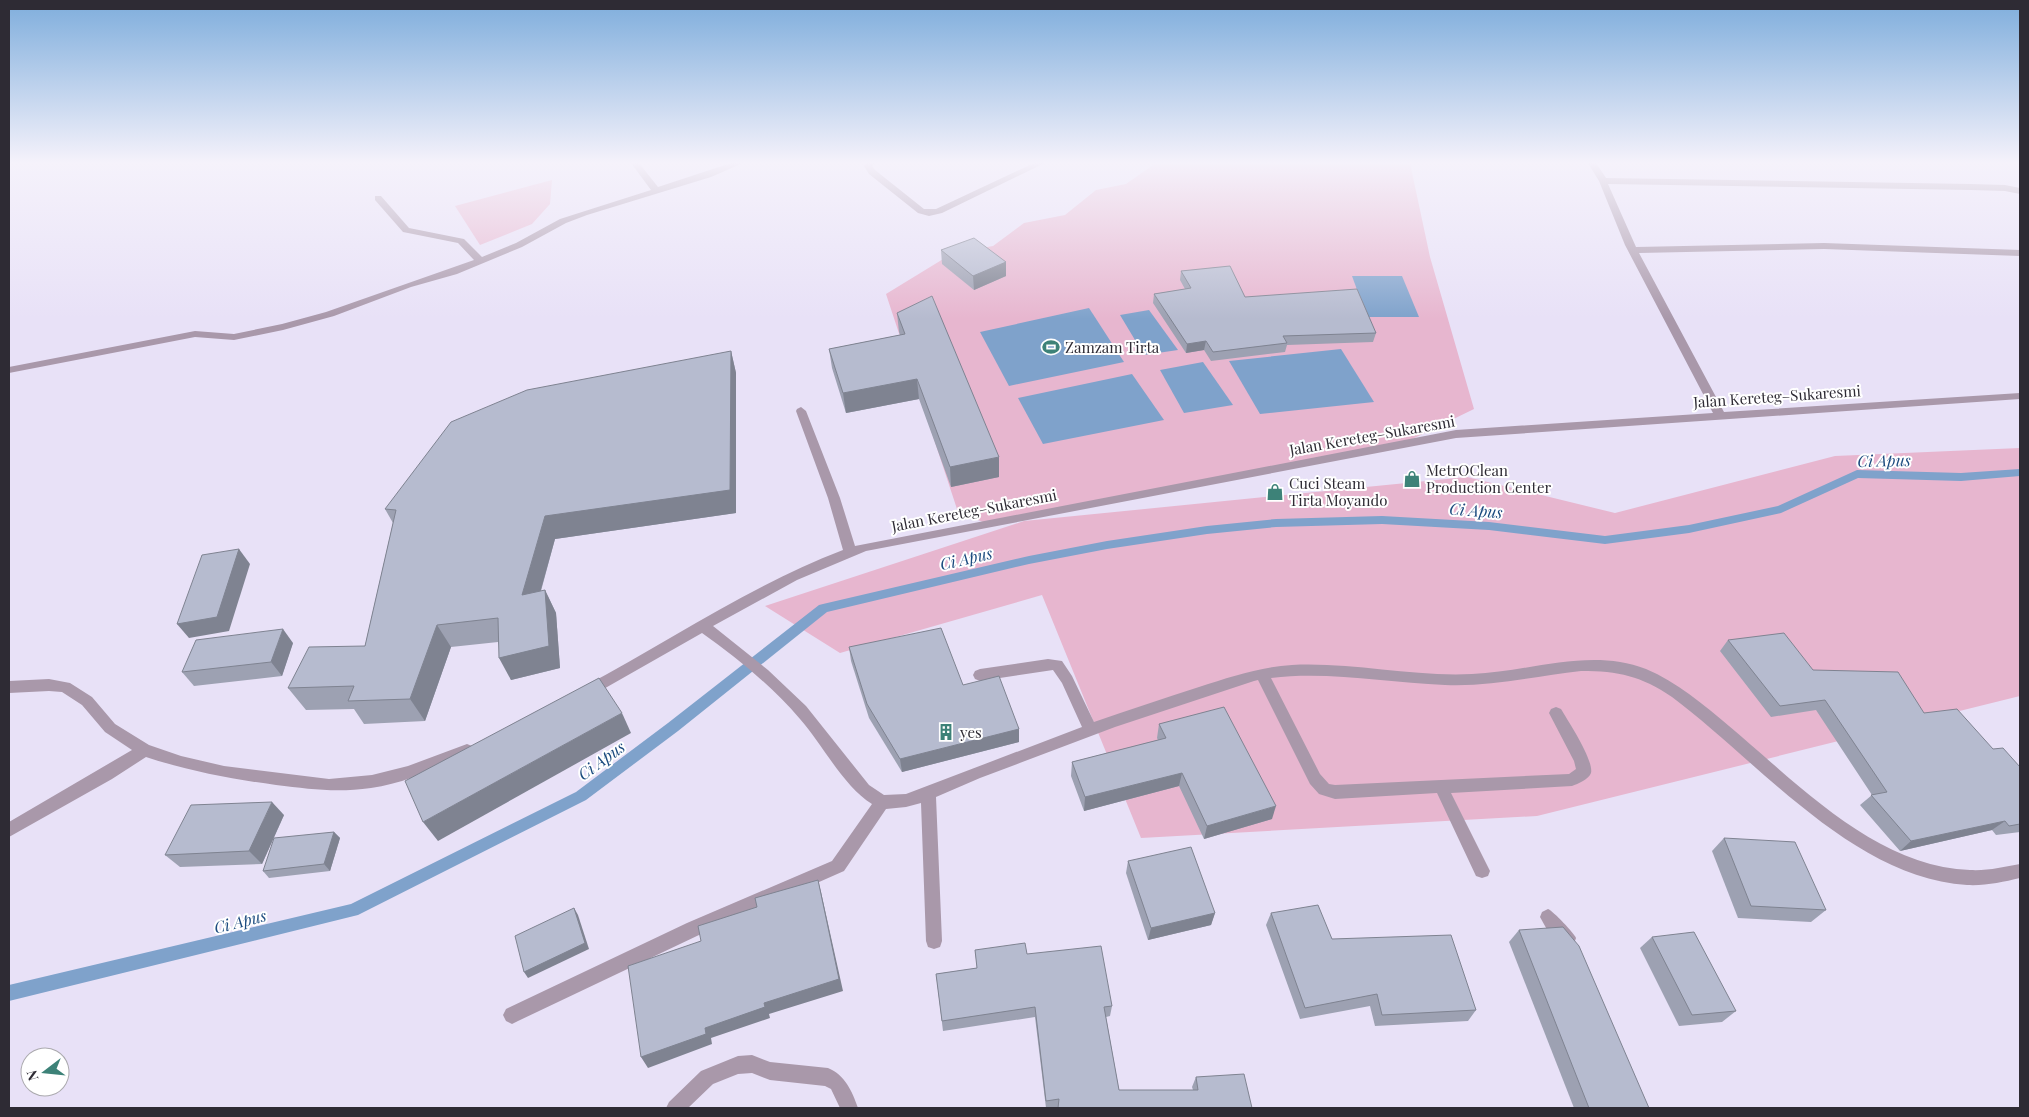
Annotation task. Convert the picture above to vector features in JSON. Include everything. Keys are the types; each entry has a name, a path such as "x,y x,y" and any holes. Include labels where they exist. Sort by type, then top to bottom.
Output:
{"street":[{"path":"392,215 406,230 461,241 480,261"},
{"path":"9,370 194,334 234,337 283,327 330,314 372,297 454,272 519,246 563,221 581,215"},
{"path":"1618,215 1633,250 1720,416"},
{"path":"1633,250 1824,246 2020,253"},
{"name":"Jalan Kereteg–Sukaresmi","path":"575,698 635,667 792,577 864,547 1456,434 2020,396"},
{"path":"801,411 834,498 850,552"},
{"path":"704,627 723,641 797,706 864,790 882,802 903,801 928,793 967,776 1091,730 1170,702 1262,674 1326,670 1469,680 1596,665 1623,667 1648,676 1687,700 1736,739 1793,792 1837,825 1913,868 1965,878 2020,871"},
{"path":"980,675 1048,664 1056,665 1067,680 1091,730"},
{"path":"1262,674 1315,779 1324,789 1335,792 1572,780 1584,772 1581,760 1556,712"},
{"path":"9,687 49,685 65,687 87,700 110,728 144,750 181,762 224,772 330,784 372,781 409,772 481,744"},
{"path":"9,830 107,774 144,750"},
{"path":"1441,787 1482,872"},
{"path":"928,793 934,941"},
{"path":"512,1015 693,929 838,866 882,802"},
{"path":"1548,917 1556,929 1572,941 1580,954"},
{"path":"675,1108 707,1076 738,1065 752,1064 770,1071 828,1077 837,1083 849,1108"}],"shaded area":[{"path":"461,215 540,215 532,224 480,245"},
{"path":"1064,215 1421,215 1430,257 1474,409 1400,445 988,524 958,512 886,294 953,253 993,246 1024,223"},
{"path":"2020,448 2020,696 1537,816 1141,838 1042,595 840,653 765,606 1024,521 1467,477 1615,513 1835,456"}],"water":[{"path":"1352,276 1402,276 1419,317 1367,317"},
{"name":"Zamzam Tirta","path":"1089,308 1124,362 1009,386 980,332"},
{"path":"1149,310 1178,350 1144,355 1120,315"},
{"path":"1341,349 1374,402 1260,414 1229,361"},
{"path":"1203,362 1233,405 1184,413 1160,370"},
{"path":"1132,374 1164,420 1043,444 1018,398"}],"building":[{"path":"974,238 1006,262 973,276 941,250"},
{"path":"1230,266 1245,297 1357,289 1376,333 1283,336 1287,343 1213,352 1206,341 1187,344 1154,294 1191,288 1181,271"},
{"path":"932,296 999,457 950,467 917,379 843,393 829,349 905,334 897,313"},
{"path":"731,351 730,490 545,516 522,595 545,590 549,646 499,658 498,618 437,625 410,699 348,701 354,686 288,688 309,647 365,646 396,510 385,509 451,422 527,390"},
{"path":"239,549 217,617 177,624 202,555"},
{"path":"941,628 963,685 999,676 1019,729 900,759 867,704 849,647"},
{"path":"283,629 271,662 182,672 196,640"},
{"path":"1784,633 1813,670 1898,672 1924,713 1957,709 1993,749 2003,748 2020,767 2020,824 2009,826 2005,821 1911,841 1871,795 1887,792 1825,700 1780,706 1728,640"},
{"path":"599,678 622,713 423,822 405,781"},
{"path":"1224,707 1276,806 1207,826 1182,773 1085,797 1072,762 1166,738 1159,724"},
{"path":"272,802 249,851 165,855 191,805"},
{"path":"334,832 324,864 263,871 274,838"},
{"path":"1724,838 1795,842 1826,910 1751,906"},
{"path":"1191,847 1215,913 1151,928 1128,861"},
{"path":"818,880 839,979 764,1003 765,1007 705,1028 706,1034 641,1057 628,966 701,941 698,926 757,907 755,898"},
{"path":"1318,905 1332,939 1451,935 1476,1010 1382,1015 1377,994 1305,1008 1271,913"},
{"path":"574,908 585,943 524,972 515,936"},
{"path":"1563,927 1579,946 1649,1108 1589,1108 1519,930"},
{"path":"1694,932 1736,1011 1692,1015 1652,937"},
{"path":"1025,943 1027,954 1101,946 1112,1006 1104,1007 1119,1090 1198,1090 1196,1077 1244,1074 1252,1108 1058,1108 1059,1099 1046,1101 1035,1007 942,1021 936,974 977,968 975,950"}],"waterway":[{"name":"Ci Apus","path":"9,993 353,910 581,796 673,727 823,608 1029,560 1107,545 1207,530 1276,523 1382,520 1489,526 1605,540 1689,529 1781,509 1857,474 1961,477 2020,472"}],"place":[{"name":"Zamzam Tirta","path":"1051,347"},
{"name":"MetrOClean Production Center","path":"1412,479"},
{"name":"Cuci Steam Tirta Moyando","path":"1275,492"},
{"name":"yes","path":"946,732"}]}
